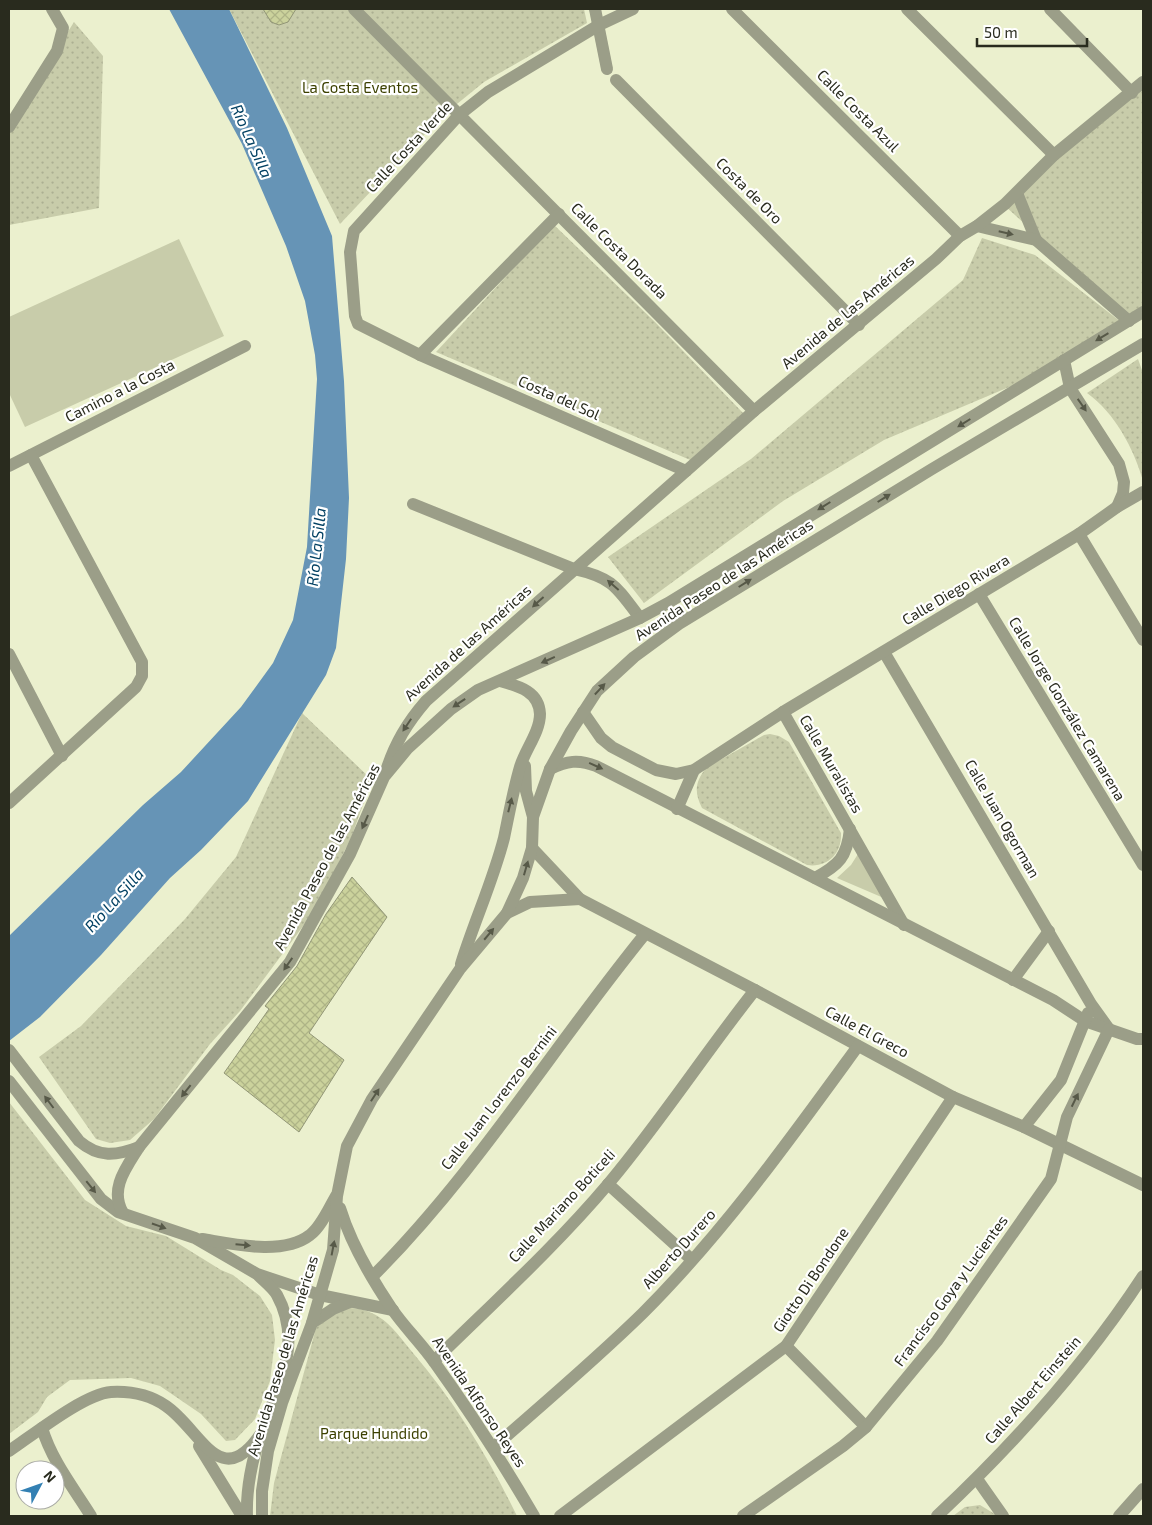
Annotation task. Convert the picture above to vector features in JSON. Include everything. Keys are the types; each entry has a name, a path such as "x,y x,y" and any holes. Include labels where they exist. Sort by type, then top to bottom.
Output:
{"street":[{"path":"9,127 57,51 63,28 52,9"},
{"name":"Calle Costa Dorada","path":"354,9 754,411"},
{"path":"595,9 607,69"},
{"name":"Calle Costa Verde","path":"420,355 358,324 355,316 350,261 351,240 354,231 458,115 488,92 599,25 633,9"},
{"name":"Calle Costa Azul","path":"732,9 960,236"},
{"path":"907,9 1054,155"},
{"path":"1050,9 1132,93"},
{"name":"Costa de Oro","path":"616,80 859,325"},
{"name":"Avenida de Las Américas","path":"574,569 754,411 936,260 960,236 977,226 1017,193 1054,155 1132,93 1143,82"},
{"path":"1017,193 1036,240 1129,321"},
{"path":"420,355 559,214"},
{"path":"977,226 1036,240"},
{"name":"Avenida Paseo de las Américas","path":"123,1213 118,1205 118,1184 139,1147 290,962 350,854 384,777 408,748 450,709 478,690 640,618 831,502 890,469 1143,312"},
{"name":"Avenida Paseo de las Américas","path":"262,1491 273,1436 312,1324 334,1250 336,1196 347,1146 372,1099 460,969 507,913 523,878 532,848 533,818 550,769 597,691 634,657 679,624 932,469 1143,344"},
{"name":"Camino a la Costa","path":"9,466 245,346"},
{"name":"Costa del Sol","path":"420,355 686,471"},
{"path":"1064,360 1070,388 1119,464 1124,482 1123,493 1116,507"},
{"path":"9,803 136,687 142,676 142,662 30,455"},
{"name":"Calle Diego Rivera","path":"783,712 1079,534 1116,507 1143,492"},
{"path":"413,504 574,569 598,574 615,586 640,618"},
{"path":"1079,534 1143,640"},
{"name":"Avenida de las Américas","path":"384,777 394,748 407,724 426,700 574,569"},
{"name":"Calle Jorge González Camarena","path":"979,594 1143,865"},
{"name":"Calle Juan Ogorman","path":"884,652 1091,1004 1108,1029"},
{"path":"9,654 62,756"},
{"path":"460,969 504,838 508,811 528,746 538,727 540,713 535,699 529,691 500,681"},
{"name":"Calle Muralistas","path":"583,712 601,738 612,747 656,770 676,774 694,770 783,712 904,925"},
{"path":"528,746 526,791 533,818"},
{"path":"550,769 567,761 583,761 1054,1000 1086,1021 1143,1039"},
{"path":"677,809 694,770"},
{"path":"815,878 832,869 842,859 848,847 850,829"},
{"name":"Calle El Greco","path":"532,848 580,899 755,990 953,1097 1024,1127 1143,1185"},
{"path":"507,913 530,902 580,899"},
{"path":"1013,980 1049,931"},
{"name":"Calle Juan Lorenzo Bernini","path":"372,1276 408,1240 486,1144 645,934"},
{"name":"Calle Mariano Boticeli","path":"434,1361 608,1184 671,1104 755,990"},
{"path":"1024,1127 1061,1080 1086,1021 1091,1004"},
{"name":"Francisco Goya y Lucientes","path":"743,1516 843,1446 866,1427 937,1341 982,1280 1051,1179 1067,1117 1108,1029"},
{"name":"Alberto Durero","path":"494,1447 624,1331 691,1259 739,1206 858,1046"},
{"path":"9,1050 79,1141 96,1152 110,1155 139,1147"},
{"path":"9,1081 101,1198 123,1213 195,1238 245,1246 280,1246 300,1241 311,1234 336,1196"},
{"name":"Giotto Di Bondone","path":"560,1516 786,1346 953,1097"},
{"path":"608,1184 691,1259"},
{"name":"Avenida Alfonso Reyes","path":"336,1196 347,1231 393,1310 434,1361 494,1447 534,1516"},
{"path":"195,1238 257,1274 320,1295 393,1310"},
{"name":"Avenida Paseo de las Américas","path":"247,1516 248,1492 260,1435 284,1375 288,1352 288,1330 277,1294 257,1274"},
{"name":"Calle Albert Einstein","path":"937,1516 977,1479 1076,1367 1143,1276"},
{"path":"312,1324 333,1309 350,1302"},
{"path":"786,1346 866,1427"},
{"path":"9,1451 91,1397 110,1392 130,1392 156,1400 174,1413 211,1452 229,1460 244,1455 260,1435"},
{"path":"187,1427 242,1516"},
{"path":"42,1428 47,1446 57,1464 91,1516"},
{"path":"977,1479 1003,1516"},
{"path":"223,1485 235,1490 248,1492 262,1491 262,1516"},
{"path":"1119,1516 1142,1495"}],"green space":[{"name":"La Costa Eventos","path":"229,9 584,9 587,23 484,82 441,117 340,224"},
{"path":"74,22 103,56 99,208 9,225 9,126"},
{"path":"1143,87 1143,314 1132,321 1005,206 1060,156"},
{"path":"554,225 654,321 744,414 695,462 436,352"},
{"path":"982,238 1035,255 1121,322 1040,374 884,440 783,501 644,603 608,557 751,459 963,280"},
{"path":"179,239 224,336 25,427 9,393 9,317"},
{"path":"1138,359 1143,373 1143,481 1129,444 1115,421 1087,393"},
{"path":"302,713 372,780 351,838 315,910 240,1011 210,1044 154,1119 130,1140 110,1143 96,1139 39,1057 81,1026 185,919 236,857"},
{"path":"764,735 779,736 789,742 841,833 841,840 836,853 832,858 821,864 807,865 702,808 699,802 697,787 706,768"},
{"path":"858,854 886,899 837,878 851,865"},
{"path":"9,1102 85,1200 126,1226 166,1236 221,1270 233,1275 260,1296 272,1315 275,1340 270,1381 255,1419 235,1440 226,1441 201,1414 160,1386 131,1378 70,1380 47,1397 38,1412 9,1434"},
{"name":"Parque Hundido","path":"346,1308 363,1310 384,1320 429,1372 483,1452 517,1516 270,1516 274,1483 316,1328 331,1313"},
{"path":"980,1505 998,1516 953,1516 965,1507"}],"water":[{"name":"Río La Silla","path":"169,9 229,9 287,128 332,236 344,381 349,498 346,559 336,648 326,675 248,801 201,850 170,878 101,955 40,1017 9,1041 9,936 143,805 181,772 241,707 273,663 293,620 307,547 317,379 315,355 305,301 286,246 242,144"}],"building":[{"path":"263,9 296,9 288,22 279,25 271,22"},
{"path":"352,877 387,917 309,1033 344,1060 299,1132 224,1073 269,1009 265,1006 297,966 326,914"}]}
